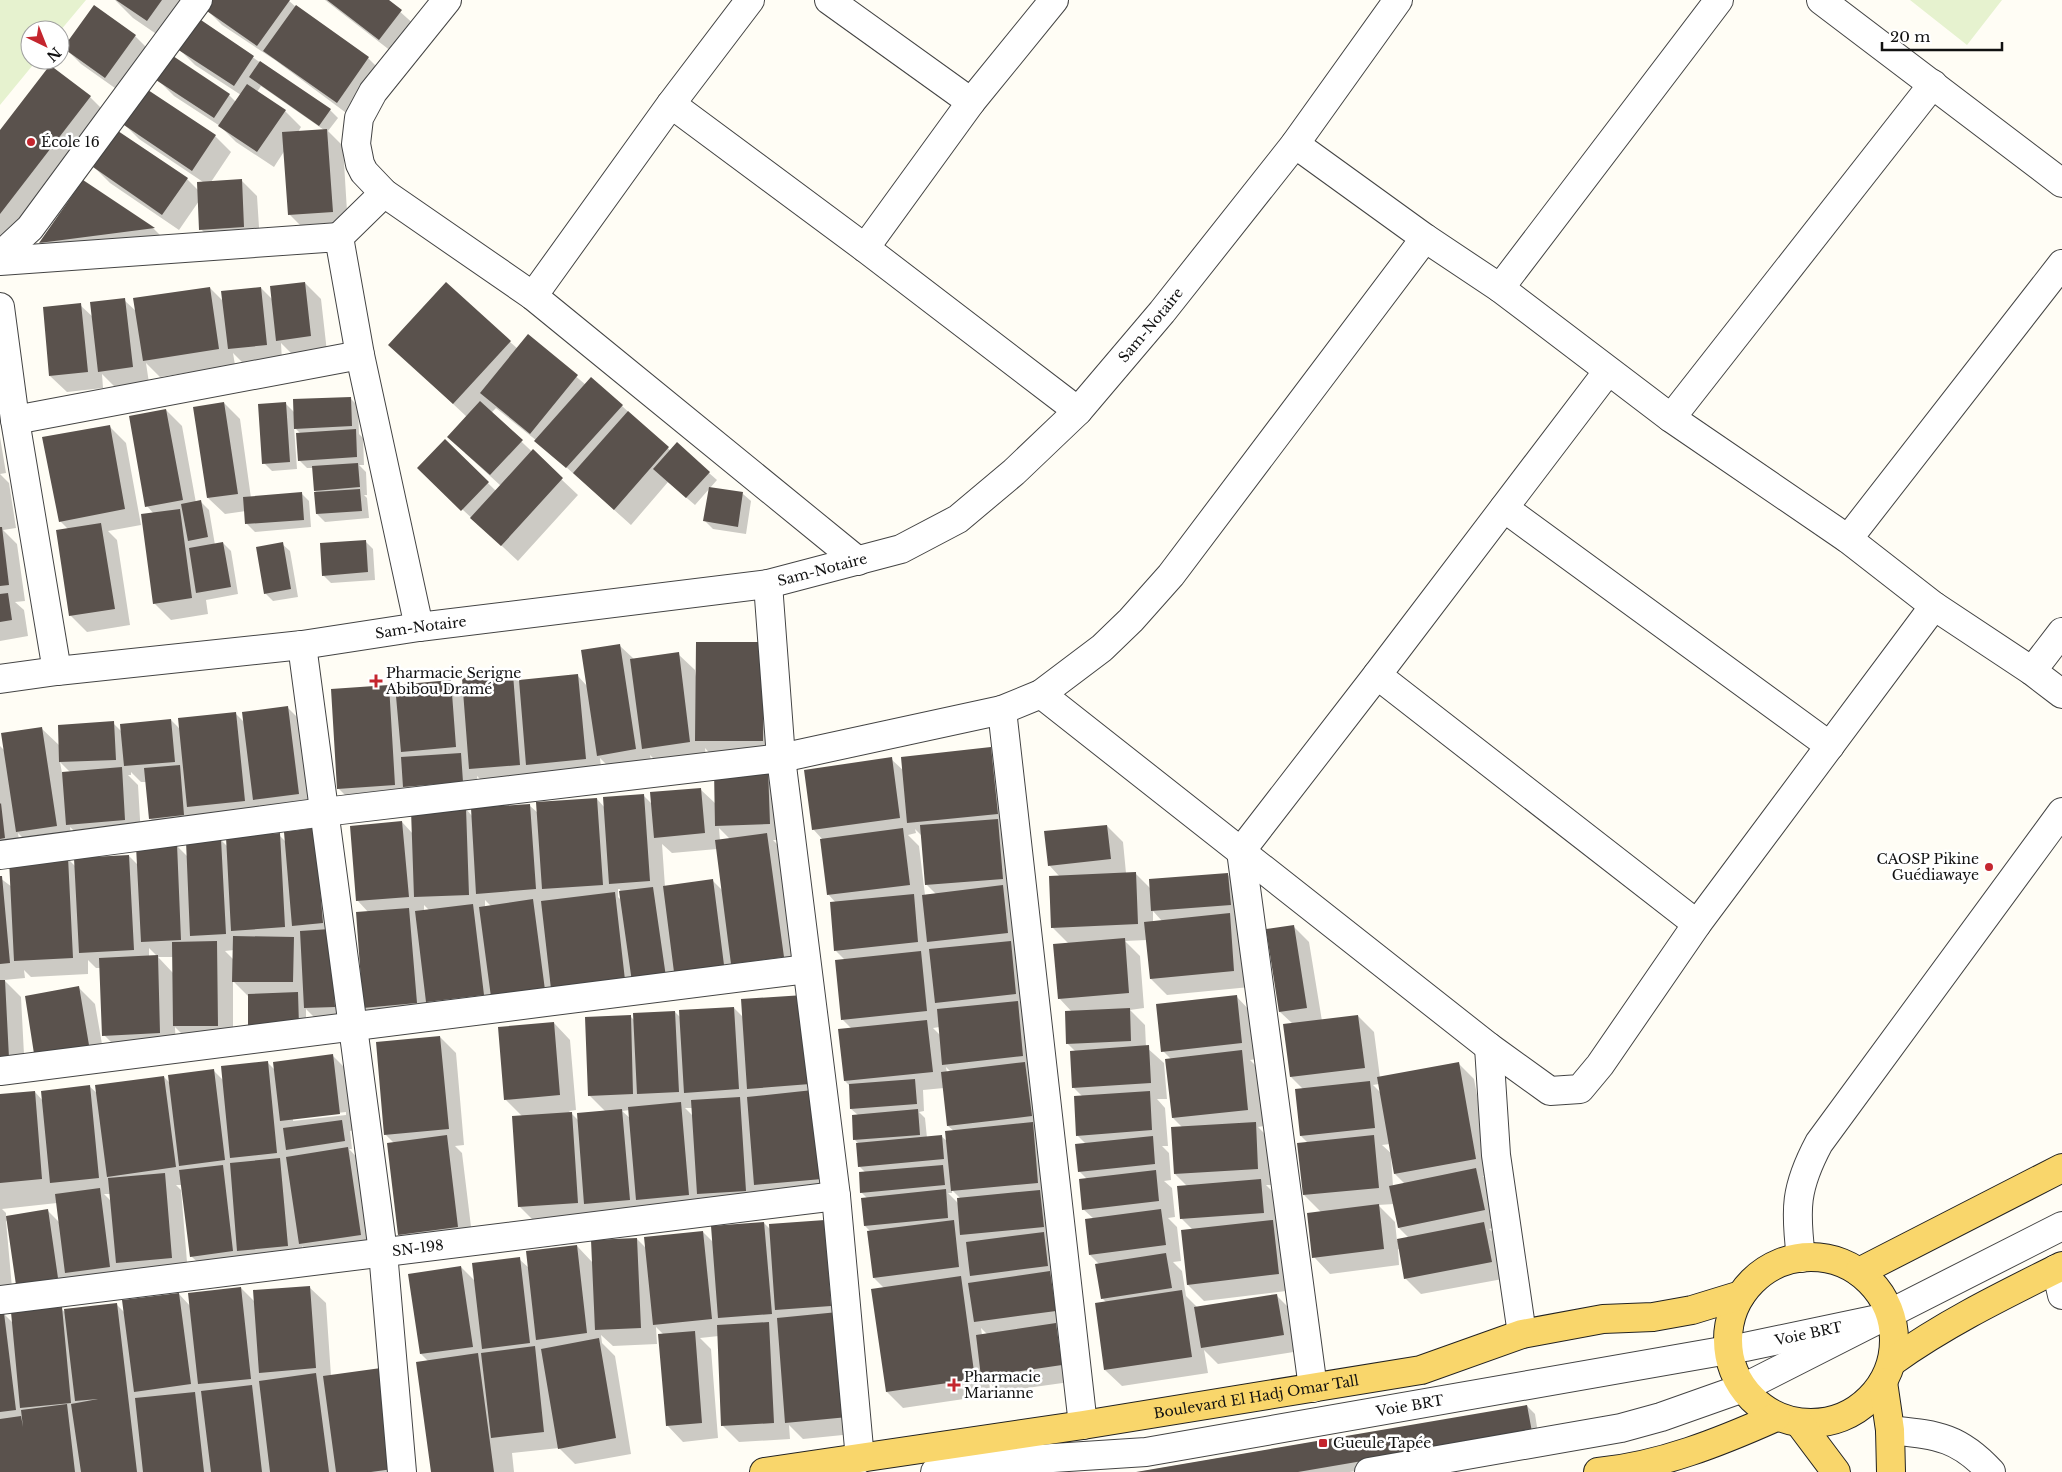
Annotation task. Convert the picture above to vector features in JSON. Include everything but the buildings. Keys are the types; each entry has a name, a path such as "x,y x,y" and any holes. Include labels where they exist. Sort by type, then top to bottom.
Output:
{"main road":[{"path":"1859,1272 2062,1168"},
{"path":"1836,1472 1788,1420 1760,1407 1736,1378 1726,1351 1731,1315 1741,1295 1760,1274 1786,1261 1801,1258 1831,1259 1859,1272 1874,1285 1895,1340 1888,1371 1891,1472"},
{"path":"1598,1472 1628,1469 1788,1420 1832,1422 1848,1416 1874,1395 1888,1371 1923,1340 1999,1296 2059,1267"},
{"name":"Boulevard El Hadj Omar Tall","path":"764,1472 1083,1426 1421,1370 1522,1334 1602,1319 1652,1317 1692,1310 1741,1295"}],"street":[{"path":"0,256 30,228 198,0"},
{"path":"447,0 373,92 359,118 356,144 360,164 364,172 384,193 533,296 858,561"},
{"path":"533,296 671,104 750,0"},
{"path":"829,0 971,102"},
{"path":"866,248 971,102 1054,0"},
{"name":"Sam-Notaire","path":"0,679 302,644 420,627 768,584 901,549 958,519 1014,472 1078,411 1162,312 1296,144 1398,0"},
{"path":"1500,288 1719,0"},
{"path":"1821,0 2062,183"},
{"path":"1671,418 1933,84"},
{"path":"671,104 866,248 1078,411"},
{"path":"1296,144 1425,238 1500,288 1671,418 1848,539 1934,606 2032,671 2062,694"},
{"path":"0,261 339,237 384,193"},
{"path":"339,237 360,355 420,627"},
{"path":"0,855 324,812 781,758 1002,710 1040,694 1102,648 1131,620 1171,575 1425,238"},
{"path":"1848,539 2062,264"},
{"path":"0,307 15,420 57,671"},
{"path":"15,420 360,355"},
{"path":"1313,1388 1241,851 1377,676 1608,370"},
{"path":"1504,508 1830,746"},
{"path":"768,584 781,758 836,1196 860,1459"},
{"path":"1040,694 1489,1047 1550,1091 1580,1090 1600,1065 1697,924 1934,606"},
{"path":"2032,671 2062,632"},
{"path":"302,644 383,1252 402,1472"},
{"path":"1377,676 1697,924"},
{"path":"1002,710 1083,1426"},
{"path":"1801,1258 1797,1219 1800,1188 1806,1166 1818,1143 2062,812"},
{"path":"0,1071 807,969"},
{"path":"1489,1047 1496,1155 1522,1334"},
{"name":"SN-198","path":"0,1300 836,1196"},
{"name":"Voie BRT","path":"1369,1472 1622,1428 1662,1418 1743,1388 2062,1226"},
{"path":"2059,1267 2062,1295"},
{"name":"Voie BRT","path":"935,1472 1022,1460 1146,1452 1726,1351 1887,1316"},
{"path":"1890,1430 1934,1435 1950,1440 1981,1461 1991,1472"}],"green space":[{"path":"0,0 86,0 69,20 20,20 20,70 29,70 0,105"},
{"path":"1910,0 2002,0 1967,45"}],"place":[{"name":"École 16","path":"31,142"},
{"name":"Pharmacie Serigne Abibou Dramé","path":"376,681"},
{"name":"CAOSP Pikine Guédiawaye","path":"1989,867"},
{"name":"Pharmacie Marianne","path":"954,1385"},
{"name":"Gueule Tapée","path":"1323,1443"}]}
